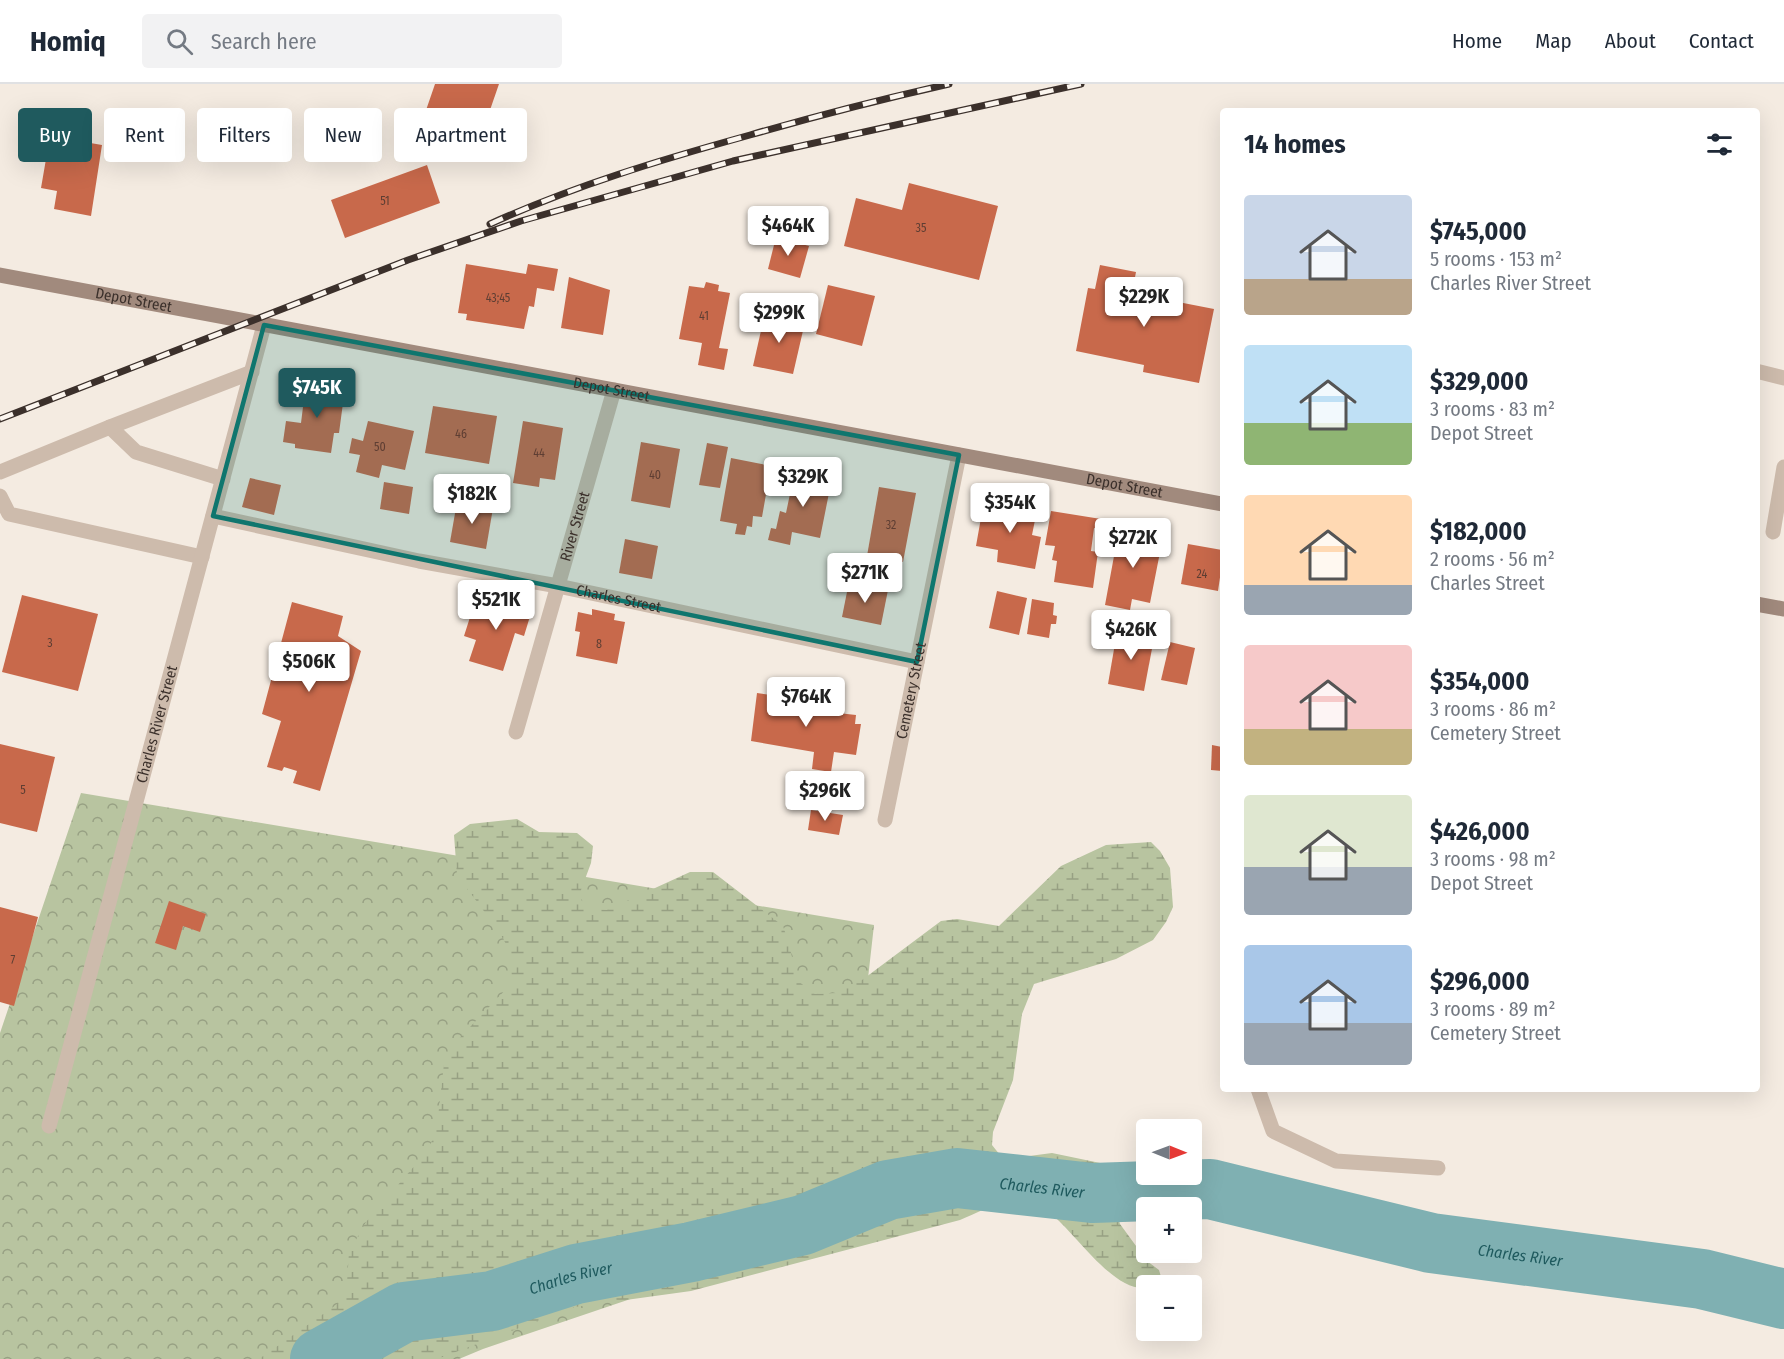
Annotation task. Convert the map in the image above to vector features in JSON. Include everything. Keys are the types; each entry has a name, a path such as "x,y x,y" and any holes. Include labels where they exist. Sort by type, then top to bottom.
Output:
{"main road":[{"name":"Depot Street","path":"0,275 1220,504"},
{"path":"1760,605 1784,609"}],"street":[{"name":"Charles River Street","path":"50,1126 264,325"},
{"path":"0,472 252,372"},
{"path":"1760,372 1784,378"},
{"name":"River Street","path":"516,732 614,390"},
{"path":"110,427 136,452 223,479"},
{"name":"Cemetery Street","path":"885,820 959,454"},
{"path":"1773,532 1784,466"},
{"path":"0,496 9,514 202,557"},
{"name":"Charles Street","path":"213,516 419,561 558,586 917,662"},
{"path":"1259,1092 1273,1131 1336,1161 1438,1168"}],"highlighted area":[{"path":"264,325 959,455 917,662 213,516"}],"green space":[{"path":"81,793 874,925 840,1228 459,1359 0,1359 0,1033"},
{"path":"517,819 539,832 577,833 593,846 591,863 581,890 581,900 595,909 607,910 690,872 713,872 783,926 798,981 815,994 837,993 862,980 941,921 957,919 999,926 1061,866 1106,845 1151,842 1160,851 1170,868 1173,907 1166,922 1153,940 1116,959 1034,984 1022,1014 1013,1080 993,1132 992,1145 1000,1155 1014,1158 1052,1153 1105,1164 1113,1172 1118,1190 1118,1217 1120,1224 1136,1246 1136,1263 1150,1263 1159,1270 1160,1275 1136,1275 1136,1287 1133,1287 1107,1271 1049,1212 1008,1202 960,1220 691,1291 575,1307 437,1359 259,1359 346,1298 349,1252 366,1222 429,1149 437,1126 444,1064 450,1048 512,983 510,951 498,930 457,875 454,835 470,824"}],"building":[{"path":"435,84 499,84 491,108 427,108"},
{"path":"92,143 102,145 91,216 54,209 57,191 41,188 46,162 92,162"},
{"path":"427,165 440,203 345,238 331,200"},
{"path":"909,183 998,206 979,280 844,246 856,198 902,210"},
{"path":"776,237 809,246 800,278 768,269"},
{"path":"466,264 526,274 528,264 558,269 554,291 537,288 534,307 529,306 524,329 466,320 467,314 458,313"},
{"path":"1100,265 1136,272 1132,293 1214,309 1199,383 1143,372 1144,365 1076,351 1088,288 1095,289"},
{"path":"569,277 610,290 603,335 561,328"},
{"path":"706,282 719,285 718,291 730,293 719,348 728,349 724,370 698,365 702,343 679,339 689,286 704,288"},
{"path":"828,285 875,296 862,346 816,334"},
{"path":"765,313 805,322 793,374 753,366"},
{"path":"306,383 345,388 339,433 334,433 331,453 295,448 295,444 283,442 286,421 301,423"},
{"path":"433,406 497,416 489,464 425,453"},
{"path":"368,421 414,431 405,470 382,465 379,478 356,472 360,455 349,453 352,438 363,441"},
{"path":"523,421 563,428 555,480 540,478 539,487 513,483"},
{"path":"641,442 680,449 670,508 631,501"},
{"path":"707,443 728,447 720,488 699,485"},
{"path":"731,458 771,466 762,517 753,516 752,527 747,526 745,535 735,534 737,524 720,521"},
{"path":"795,470 832,478 820,538 792,532 790,545 768,540 771,528 776,529 780,511 786,513"},
{"path":"250,478 281,485 274,515 242,507"},
{"path":"384,482 413,487 409,514 380,509"},
{"path":"879,487 916,493 903,562 867,556"},
{"path":"984,501 1037,510 1032,535 1041,537 1035,569 997,562 998,550 976,546"},
{"path":"457,502 493,508 486,549 450,542"},
{"path":"1051,511 1101,519 1099,529 1094,528 1091,551 1098,552 1093,588 1054,582 1057,561 1052,560 1055,546 1045,545"},
{"path":"1119,529 1163,537 1150,603 1132,599 1130,610 1105,605"},
{"path":"625,539 658,546 652,579 619,573"},
{"path":"1188,544 1220,550 1218,591 1181,584"},
{"path":"849,582 888,590 881,625 842,617"},
{"path":"997,591 1027,598 1019,635 989,628"},
{"path":"22,595 98,614 78,691 2,672"},
{"path":"487,595 522,606 520,610 531,613 524,636 515,633 503,671 469,661 476,640 464,636 472,611 481,613"},
{"path":"1032,599 1054,603 1053,615 1057,616 1056,624 1051,624 1049,638 1027,634"},
{"path":"292,602 343,616 338,636 361,651 320,791 293,783 297,771 284,767 282,771 267,767 281,721 262,714"},
{"path":"592,609 615,614 614,620 625,622 617,664 576,656 580,632 575,631 578,612 592,615"},
{"path":"1117,632 1154,638 1144,691 1108,684"},
{"path":"1170,642 1195,648 1187,685 1161,680"},
{"path":"757,693 839,705 838,713 856,715 855,724 861,724 856,755 834,752 831,772 812,769 814,752 751,741"},
{"path":"0,744 55,757 37,832 0,823"},
{"path":"1212,745 1220,747 1220,771 1211,770"},
{"path":"811,810 843,815 839,835 808,830"},
{"path":"169,901 206,914 200,932 183,926 176,950 155,943"},
{"path":"0,907 38,917 14,1006 0,1002"}],"waterway":[{"name":"Charles River","path":"320,1359 404,1312 492,1301 576,1274 691,1252 803,1225 888,1190 957,1178 1092,1193 1210,1189 1431,1243 1702,1279 1784,1299"}],"railway":[{"path":"490,224 586,185 651,164 824,114 949,84"},
{"path":"0,419 408,260 521,221 733,161 1081,84"}]}
